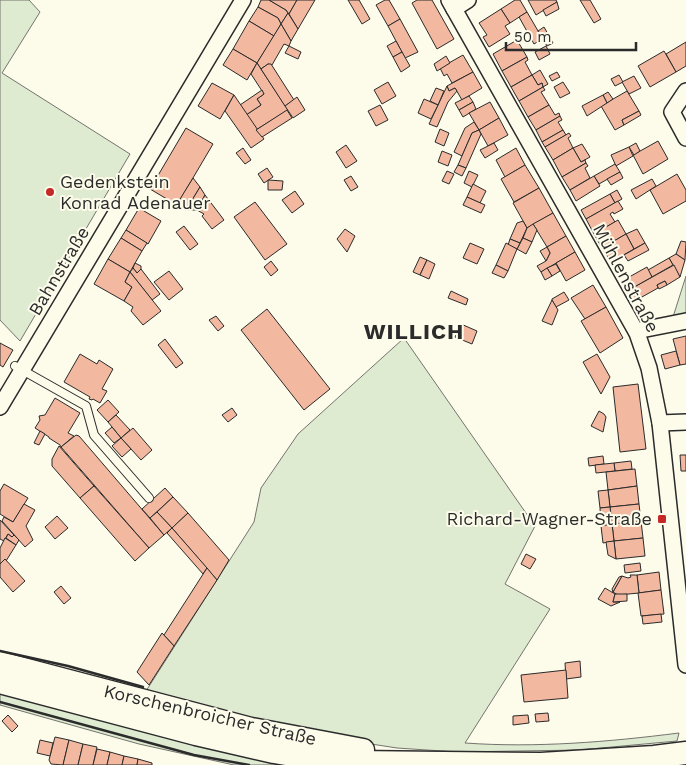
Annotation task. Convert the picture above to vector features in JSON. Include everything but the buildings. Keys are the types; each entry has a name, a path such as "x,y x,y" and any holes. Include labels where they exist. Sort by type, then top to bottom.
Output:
{"main road":[{"name":"Korschenbroicher Straße","path":"0,663 251,729 421,762"},
{"name":"Korschenbroicher Straße","path":"0,682 178,730 274,752 355,762 541,764 654,757 686,753"}],"street":[{"name":"Bahnstraße","path":"0,407 18,368 243,0"},
{"path":"452,4 468,0"},
{"name":"Mühlenstraße","path":"452,4 636,331 649,368 660,424 684,609 686,665"},
{"path":"686,91 672,112 686,138"},
{"path":"636,331 686,320"},
{"path":"660,424 686,422"}],"lane":[{"path":"18,368 86,406 94,435 149,498"}],"green space":[{"path":"0,0 29,0 40,12 2,73 130,154 20,341 0,320"},
{"path":"686,276 686,314 673,317"},
{"path":"404,338 535,526 505,584 550,609 465,743 518,745 572,743 679,733 677,741 579,750 457,752 397,748 319,736 282,724 221,711 146,691 254,522 261,488 298,434"},
{"path":"0,690 306,765 234,765 139,744 0,705"}],"wall":[{"path":"0,651 68,666 143,687"},
{"path":"0,702 194,755 249,765"}],"place":[{"name":"Gedenkstein Konrad Adenauer","path":"50,192"},
{"name":"Richard-Wagner-Straße","path":"662,519"}],"district":[{"name":"WILLICH","path":"414,331"}]}
